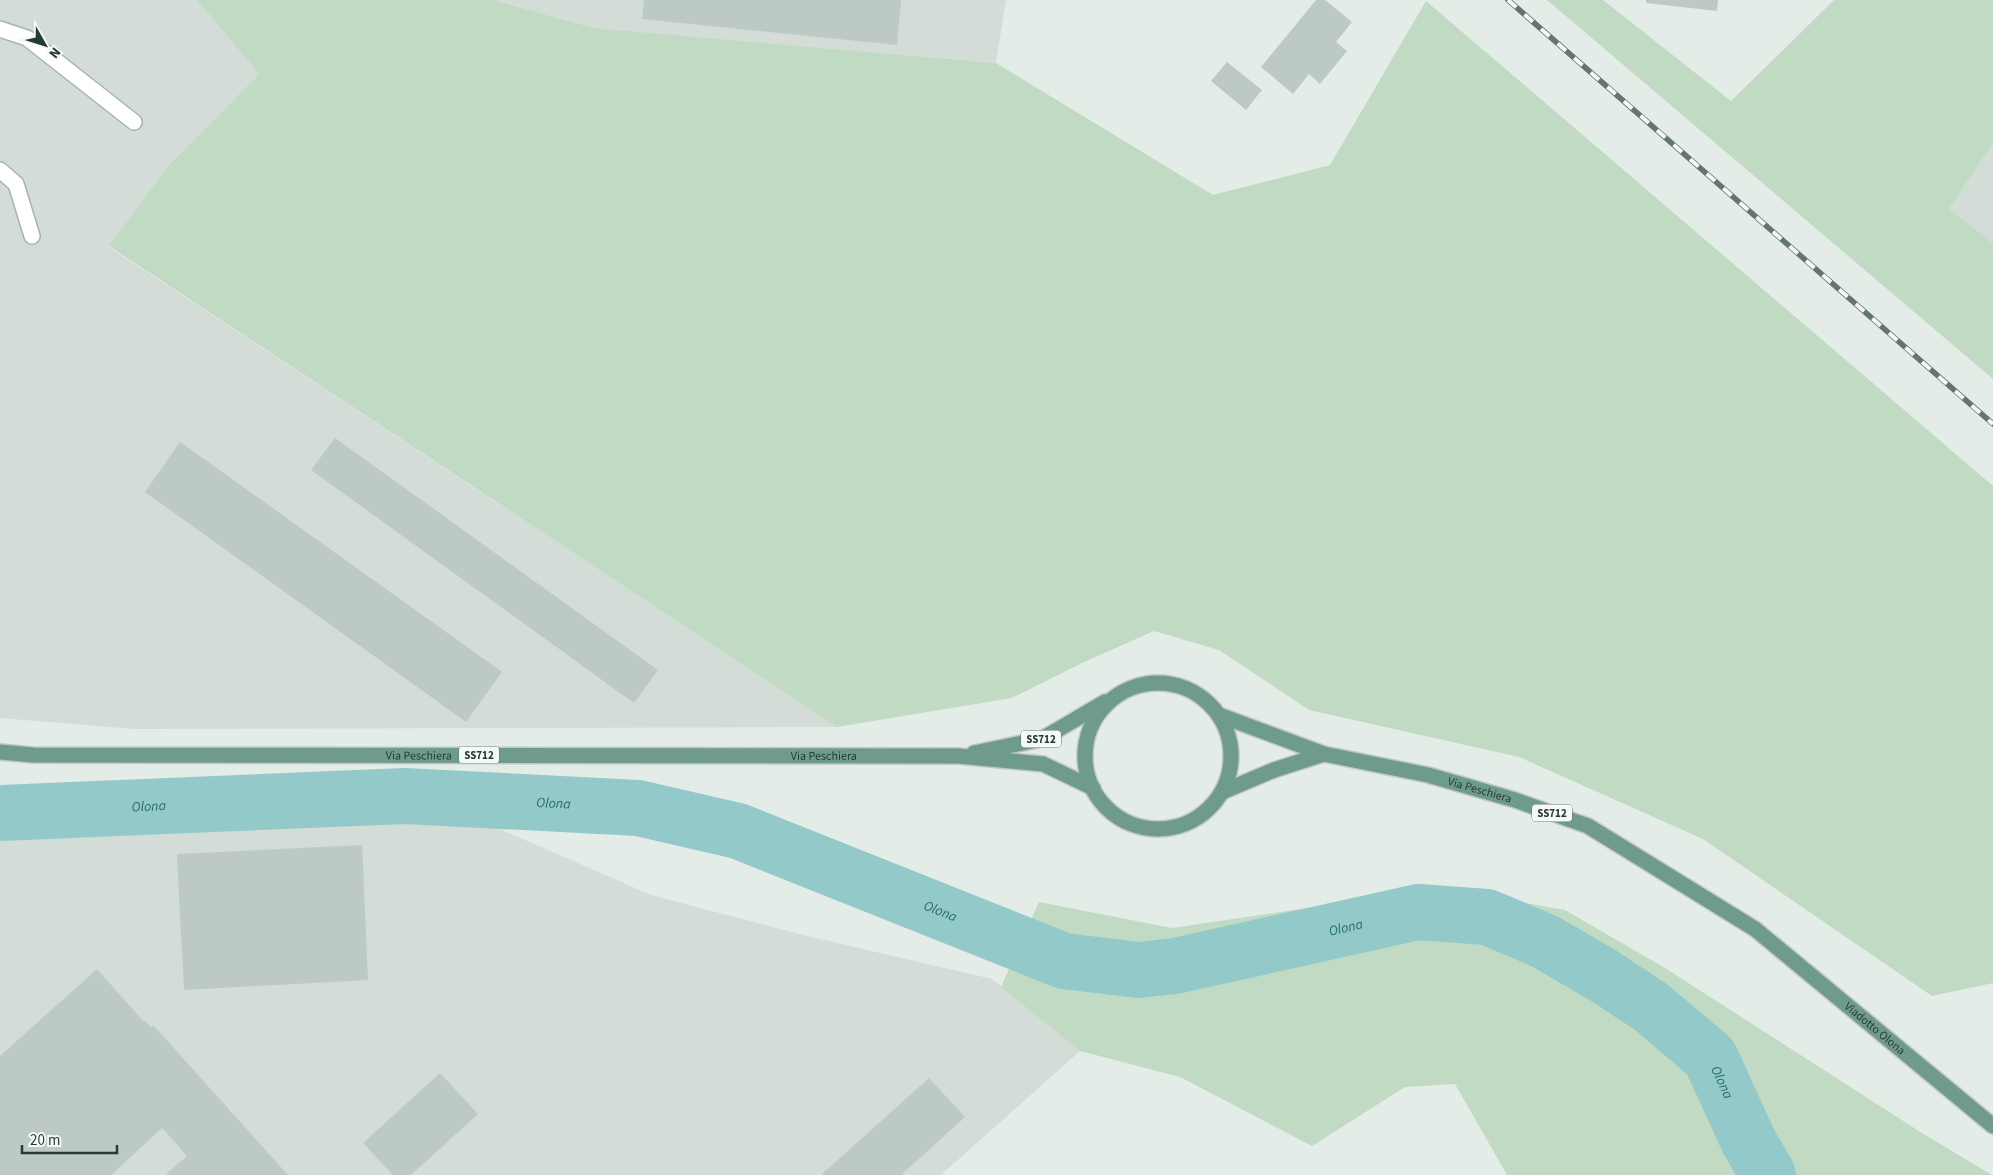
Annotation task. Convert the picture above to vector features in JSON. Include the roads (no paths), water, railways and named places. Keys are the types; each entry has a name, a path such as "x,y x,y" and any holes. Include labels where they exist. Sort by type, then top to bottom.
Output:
{"main road":[{"name":"Via Peschiera","path":"958,756 1042,739 1114,697 1135,686 1159,682 1182,686 1203,698 1219,715 1228,733 1232,753 1229,774 1222,792 1210,808 1195,819 1175,828 1143,828 1127,822 1107,808 1092,788 1086,764 1087,739 1097,716 1114,697"},
{"name":"Via Peschiera","path":"1219,715 1324,754 1428,775 1515,800 1588,826 1755,929"},
{"name":"Via Peschiera","path":"0,752 33,755 958,756 1043,764 1092,788"},
{"name":"Via Peschiera","path":"1222,792 1274,770 1324,754"},
{"name":"Viadotto Olona","path":"1755,929 1993,1126"}],"street":[{"path":"0,29 27,38 134,122"},
{"path":"0,170 16,184 32,236"}],"waterway":[{"name":"Olona","path":"0,813 405,796 638,808 738,831 1064,961 1138,970 1175,966 1418,912 1487,917 1544,941 1604,976 1651,1007 1710,1057 1748,1140 1768,1175"}],"railway":[{"path":"1508,0 1993,424"}]}
